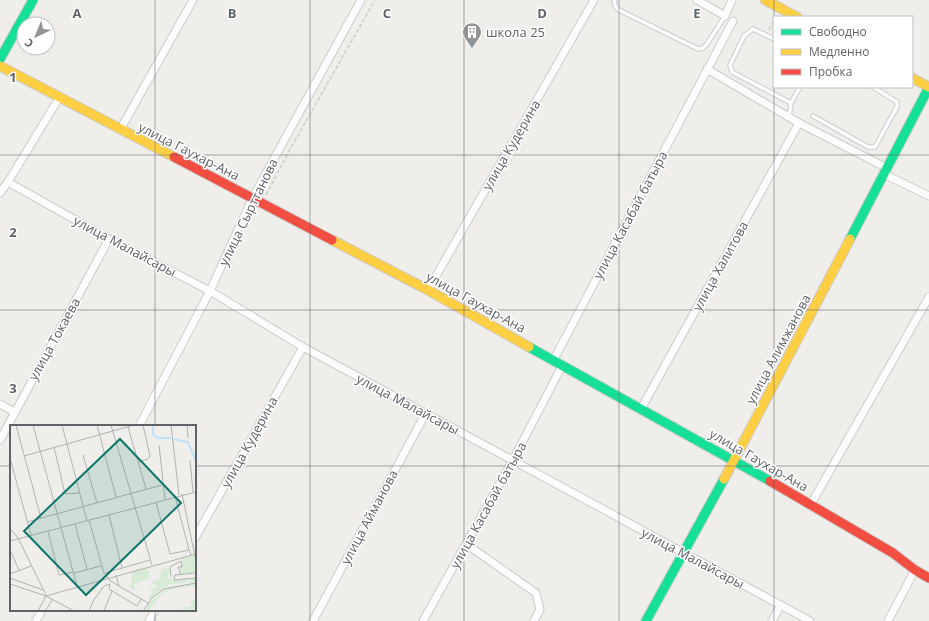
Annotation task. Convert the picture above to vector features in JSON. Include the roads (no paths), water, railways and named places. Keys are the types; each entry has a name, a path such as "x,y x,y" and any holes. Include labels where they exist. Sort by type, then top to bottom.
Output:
{"street":[{"path":"0,59 33,0"},
{"path":"120,130 193,0"},
{"name":"улица Сырттанова","path":"140,425 210,291 252,199 361,0"},
{"name":"улица Кудерина","path":"428,290 594,0"},
{"path":"697,0 725,16 732,0"},
{"path":"765,0 795,16"},
{"name":"улица Касабай батыра","path":"552,361 733,20"},
{"name":"улица Гаухар-Ана","path":"0,66 428,290 552,361 735,460 893,552 914,570 929,578"},
{"path":"707,70 929,196"},
{"path":"913,79 929,87"},
{"name":"улица Алимжанова","path":"646,621 735,460 929,87"},
{"path":"0,193 59,98"},
{"name":"улица Халитова","path":"641,409 799,123"},
{"name":"улица Малайсары","path":"8,182 109,239 210,291 303,346 810,621"},
{"name":"улица Токаева","path":"0,440 109,239"},
{"path":"811,504 929,298"},
{"name":"улица Кудерина","path":"196,536 303,346"},
{"name":"улица Касабай батыра","path":"423,621 513,460 562,366"},
{"path":"0,404 14,412"},
{"name":"улица Айманова","path":"313,621 426,413"},
{"path":"466,544 536,592 540,610 534,621"},
{"path":"888,621 914,570"},
{"path":"772,621 781,605"},
{"path":"36,621 41,611"},
{"path":"148,621 154,611"}],"lane":[{"path":"614,0 615,6 619,10 698,49 704,48 725,16"},
{"path":"773,38 753,29 744,36 730,65 732,72 791,102"},
{"path":"789,117 791,102 799,88"},
{"path":"813,116 868,147 875,147 897,107 897,102 875,88"}],"place":[{"name":"школа 25","path":"472,49"}]}
